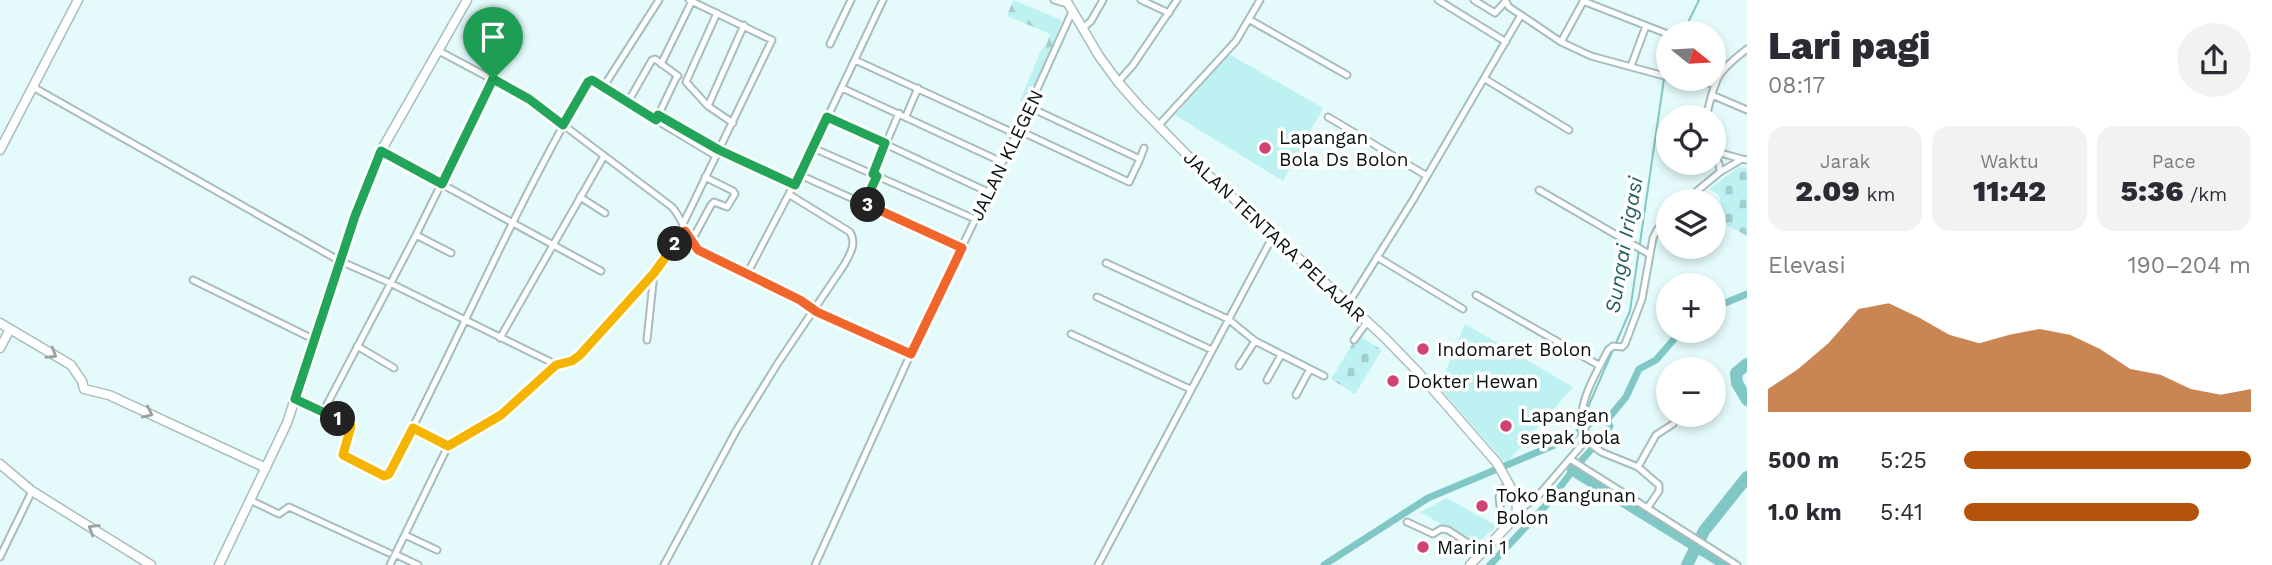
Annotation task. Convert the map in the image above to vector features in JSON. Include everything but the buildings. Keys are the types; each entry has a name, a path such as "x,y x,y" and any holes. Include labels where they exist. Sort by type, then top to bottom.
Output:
{"street":[{"path":"0,150 78,0"},
{"path":"219,565 266,468 295,399 355,216 381,151 467,0"},
{"path":"604,86 659,0"},
{"path":"830,44 851,0"},
{"path":"747,274 800,175 883,0"},
{"path":"1054,0 1069,5"},
{"path":"1083,28 1091,21 1103,0"},
{"path":"1141,0 1169,13"},
{"path":"1118,82 1133,65 1177,0"},
{"path":"1158,126 1236,41 1260,0"},
{"path":"1438,0 1506,42"},
{"path":"1474,0 1495,12 1505,1 1561,42 1591,56 1656,73"},
{"path":"1561,42 1584,0 1656,30"},
{"path":"661,64 690,1 772,40 684,224"},
{"name":"JALAN TENTARA PELAJAR","path":"1069,5 1118,82 1158,126 1416,370 1497,463 1510,486"},
{"name":"JALAN KLEGEN","path":"815,565 911,354 1030,107 1069,5"},
{"path":"686,82 717,13"},
{"path":"1348,304 1521,15"},
{"path":"1250,20 1348,75"},
{"path":"708,106 744,25"},
{"path":"1631,66 1646,26"},
{"path":"1726,66 1747,49"},
{"path":"437,50 529,99 672,207 698,250 828,318 911,354"},
{"path":"1737,56 1747,61"},
{"path":"628,102 654,59 686,82 708,106 733,123"},
{"path":"855,61 1129,182"},
{"path":"657,117 677,76"},
{"path":"323,412 442,184 493,79"},
{"path":"1485,79 1569,131"},
{"path":"295,399 351,426 343,455 384,476 389,474 563,125 590,80 717,153 795,185"},
{"path":"33,87 340,261 556,365"},
{"path":"842,88 1002,162"},
{"path":"864,204 885,143 918,88"},
{"path":"1709,105 1713,91"},
{"path":"1712,95 1747,110"},
{"path":"1030,107 1140,159"},
{"path":"827,117 988,192"},
{"path":"1328,117 1427,176"},
{"path":"813,148 975,219"},
{"path":"1125,192 1143,148"},
{"path":"381,151 512,225 601,271"},
{"path":"1726,155 1745,160"},
{"path":"500,338 604,156"},
{"path":"1726,169 1745,160"},
{"path":"800,175 962,248"},
{"path":"1699,189 1716,175"},
{"path":"691,242 712,203 727,207 735,194 705,177"},
{"path":"1539,190 1648,253"},
{"path":"664,565 736,431 844,265 852,248 853,239 850,232 790,195"},
{"path":"580,197 605,213"},
{"path":"390,565 392,553 405,535 448,446 501,415 556,365 572,361 580,355 654,273 685,231"},
{"path":"1648,507 1660,486 1639,467 1590,444 1582,411 1608,350 1625,344 1640,308 1648,253 1656,232"},
{"path":"416,234 451,253"},
{"path":"1098,565 1273,236"},
{"path":"1377,257 1462,309"},
{"path":"1106,263 1228,319 1255,341 1324,376"},
{"path":"646,340 654,273"},
{"path":"193,280 313,339"},
{"path":"1476,295 1600,366"},
{"path":"1097,297 1212,350"},
{"path":"1354,340 1367,322"},
{"path":"0,323 71,365 85,389 109,395 266,468"},
{"path":"0,348 10,329"},
{"path":"1071,334 1190,389"},
{"path":"1240,366 1255,341"},
{"path":"357,346 394,368"},
{"path":"1267,380 1281,355"},
{"path":"1296,395 1310,369"},
{"path":"1639,467 1656,435 1670,427"},
{"path":"413,428 448,446"},
{"path":"1469,565 1512,522 1517,512 1538,496 1590,444"},
{"path":"1574,461 1737,565"},
{"path":"0,464 32,491 151,565"},
{"path":"1501,514 1501,490 1510,486 1517,500 1517,512"},
{"path":"0,557 32,491"},
{"path":"250,500 279,514 289,507 418,565"},
{"path":"1407,522 1433,534 1441,529 1448,530 1482,552"},
{"path":"405,535 437,550"}],"green space":[{"path":"1013,0 1062,20 1038,82 1033,85 1023,102 1020,101 1050,34 1007,16"},
{"name":"Lapangan Bola Ds Bolon","path":"1229,54 1323,108 1283,181 1175,115"},
{"path":"1739,167 1747,168 1747,236 1726,224 1726,189 1709,189"},
{"name":"Lapangan sepak bola","path":"1465,324 1573,387 1506,464 1439,387"},
{"path":"1358,335 1382,350 1355,394 1331,379"},
{"path":"1447,498 1497,526 1476,544 1420,512"}],"waterway":[{"name":"Sungai Irigasi","path":"1689,21 1699,0"},
{"name":"Sungai Irigasi","path":"1594,421 1588,407 1630,311 1662,91"},
{"path":"1726,303 1747,294"},
{"path":"1490,565 1548,503 1606,433 1610,426 1607,420 1626,397 1639,369 1656,360 1671,343"},
{"path":"1747,364 1736,373 1737,383 1747,400"},
{"path":"1324,565 1428,498 1569,439 1599,417 1607,420"},
{"path":"1573,470 1727,565"},
{"path":"1687,565 1704,531 1747,477"}],"place":[{"name":"Lapangan Bola Ds Bolon","path":"1265,148"},
{"name":"Indomaret Bolon","path":"1423,349"},
{"name":"Dokter Hewan","path":"1393,381"},
{"name":"Lapangan sepak bola","path":"1506,426"},
{"name":"Toko Bangunan Bolon","path":"1482,506"},
{"name":"Marini 1","path":"1423,547"}],"route":[{"path":"493,79 529,99 563,125 588,82 592,80 656,120 658,115 719,150 795,185 827,117 885,143 873,174 877,176 864,204 962,248 911,354 817,312 800,300 698,250 685,231 654,273 580,355 565,364 556,365 501,415 448,446 413,428 389,474 384,476 343,455 351,426 295,399 355,216 381,151 442,184 493,79"}]}
